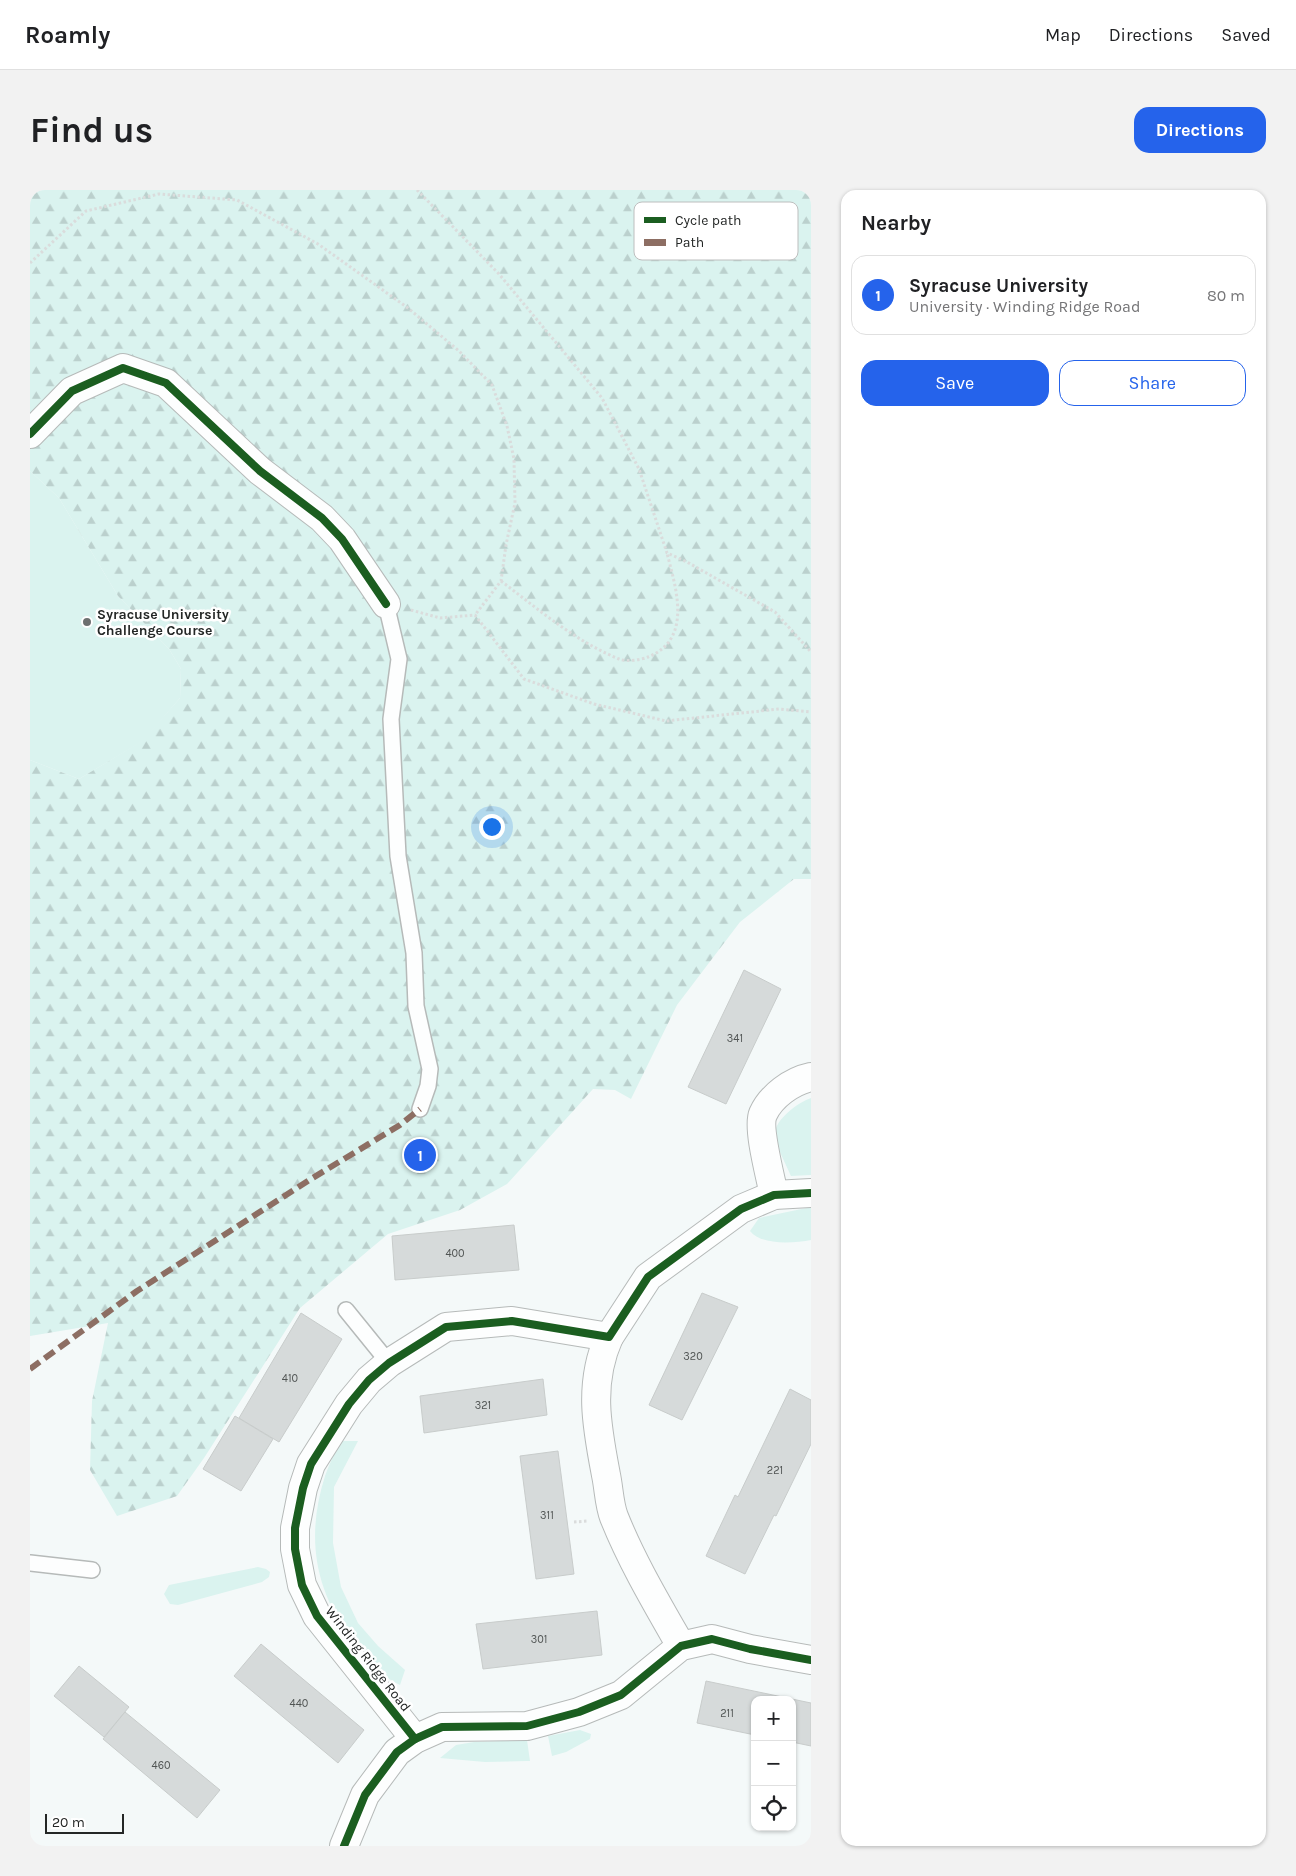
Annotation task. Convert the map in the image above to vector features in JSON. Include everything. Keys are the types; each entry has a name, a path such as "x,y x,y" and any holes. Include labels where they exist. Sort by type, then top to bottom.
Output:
{"street":[{"path":"30,434 72,391 123,368 166,383 260,471 322,518 342,539 386,604"},
{"path":"774,1195 763,1138 762,1115 781,1091 803,1079 811,1077"},
{"path":"681,1646 642,1576 614,1515 596,1422 597,1380 603,1351 609,1337 648,1277 741,1209 774,1195 811,1193"},
{"name":"Winding Ridge Road","path":"415,1739 317,1616 302,1585 295,1549 295,1528 303,1488 311,1464 349,1404 369,1380 390,1363 446,1327 512,1321 609,1337"},
{"path":"344,1846 366,1795 397,1752 415,1739 442,1727 527,1726 579,1712 621,1694 681,1646 712,1640 750,1650 811,1660"}],"lane":[{"path":"386,604 399,659 391,719 398,856 414,952 416,1006 430,1069 428,1086 420,1110"},
{"path":"346,1310 390,1363"},
{"path":"30,1563 92,1570"}],"path":[{"path":"417,190 499,274 602,398 639,469 667,553 678,595 678,616 672,636 661,652 642,659 621,660 578,637 502,581"},
{"path":"30,263 86,211 159,194 237,200 318,244 408,308 460,351 492,385 507,426 514,468 516,503 506,545 502,581 475,615 440,618 386,604"},
{"path":"667,553 687,562 775,612 811,652"},
{"path":"475,615 524,679 594,704 666,721 779,709 811,712"}],"green space":[{"path":"30,190 811,190 811,879 794,879 740,922 677,1005 631,1099 615,1090 593,1089 507,1184 460,1210 388,1234 300,1308 204,1458 177,1496 117,1516 90,1470 92,1401 108,1323 30,1336 30,760 79,779 142,741 180,698 181,669 169,649 118,596 59,498 30,471"},
{"name":"Syracuse University Challenge Course","path":"30,471 59,498 118,596 169,649 181,669 180,698 143,741 79,779 30,760"},
{"path":"811,1098 811,1175 791,1176 775,1137 775,1132 780,1121 789,1111"},
{"path":"811,1207 811,1240 796,1242 770,1241 755,1236 750,1231 759,1218"},
{"path":"340,1441 358,1441 334,1487 333,1543 341,1587 358,1623 378,1646 405,1670 400,1685 379,1671 367,1659 338,1620 322,1581 317,1561 315,1540 319,1498 325,1476"},
{"path":"258,1567 270,1572 269,1577 262,1582 178,1605 170,1604 164,1594 169,1585"},
{"path":"580,1730 591,1734 590,1739 566,1752 552,1756 548,1736"},
{"path":"527,1740 530,1761 485,1762 440,1758 456,1745 474,1742"}],"building":[{"path":"744,970 781,989 726,1104 688,1087"},
{"path":"514,1225 519,1270 395,1280 392,1236"},
{"path":"702,1293 738,1307 682,1420 649,1405"},
{"path":"301,1313 342,1339 279,1442 239,1418"},
{"path":"543,1379 547,1415 424,1433 420,1396"},
{"path":"790,1389 811,1400 811,1444 745,1574 706,1556 735,1495 738,1497"},
{"path":"235,1416 273,1439 241,1491 203,1469"},
{"path":"558,1451 574,1574 536,1579 520,1456"},
{"path":"597,1611 602,1655 483,1669 476,1624"},
{"path":"261,1644 364,1730 338,1763 234,1676"},
{"path":"79,1666 129,1707 104,1737 54,1696"},
{"path":"706,1681 778,1696 751,1696 751,1734 697,1723"},
{"path":"796,1700 811,1703 811,1746 796,1743"},
{"path":"125,1712 220,1790 197,1818 103,1739"}],"marked path":[{"path":"30,1369 137,1291 311,1179 400,1125 420,1109"}],"cycle path":[{"path":"30,434 72,391 123,368 166,383 260,471 322,518 342,539 386,604"},
{"path":"415,1739 317,1616 302,1585 295,1549 295,1528 303,1488 311,1464 349,1404 369,1380 389,1363 446,1327 512,1321 609,1337 648,1277 741,1209 774,1195 811,1193"},
{"path":"344,1846 365,1795 397,1752 415,1739 442,1727 527,1726 579,1712 621,1695 681,1646 712,1639 750,1649 811,1660"}],"place":[{"name":"Syracuse University Challenge Course","path":"87,622"},
{"name":"Syracuse University","path":"420,1155"}]}
